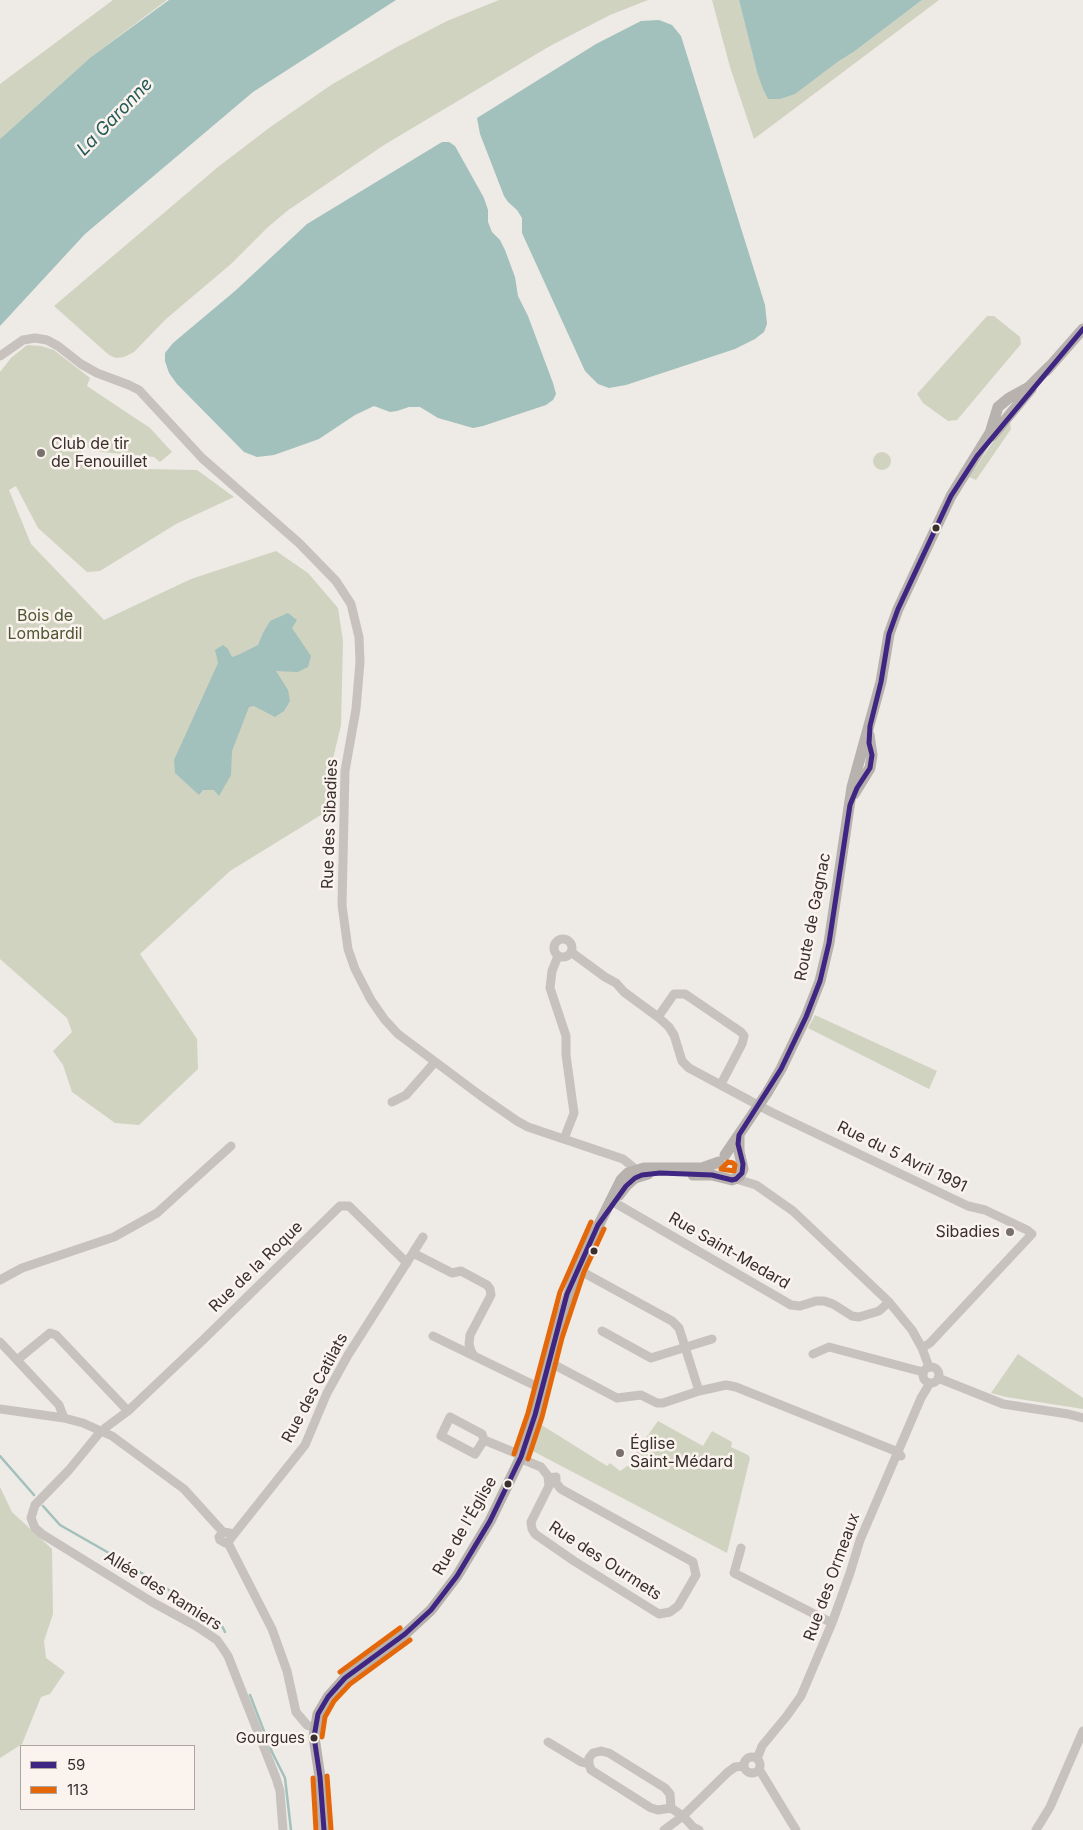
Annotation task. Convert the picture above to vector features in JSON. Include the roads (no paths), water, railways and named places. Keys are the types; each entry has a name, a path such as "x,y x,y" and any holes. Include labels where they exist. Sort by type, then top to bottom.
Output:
{"main road":[{"name":"Route de Gagnac","path":"722,1159 781,1069 806,1017 820,981 828,943 852,787 881,682 889,634 898,609 951,496 993,427 998,407 1009,398 1029,387 1083,328"},
{"path":"633,1174 712,1175 732,1180 736,1179 742,1173 742,1162 738,1144 739,1135"},
{"path":"633,1174 656,1168 702,1168 734,1155 742,1162"},
{"path":"722,1159 718,1171 724,1178"},
{"name":"Rue de l'Église","path":"324,1830 320,1777 314,1737 318,1714 335,1688 361,1665 418,1623 451,1584 471,1554 490,1521 521,1457 542,1389 557,1328 577,1268 598,1225 633,1174"}],"street":[{"name":"Rue des Sibadies","path":"0,356 23,340 35,338 47,340 97,373 139,390 202,458 299,543 336,581 351,604 359,636 360,662 356,709 345,771 342,905 348,949 355,969 371,1000 385,1020 398,1034 435,1062 517,1121 622,1159 633,1174"},
{"path":"560,940 568,941 572,946 571,952 567,956 558,956 554,952 554,946 560,940"},
{"name":"Rue du 5 Avril 1991","path":"571,952 616,983 624,992 658,1017 674,1035 682,1061 689,1068 759,1105 968,1206 985,1210 1032,1234 930,1343 922,1348"},
{"path":"558,956 552,971 550,988 566,1036 566,1055 574,1113 564,1139"},
{"path":"658,1017 674,994 685,994 742,1032 744,1036 742,1044 722,1084"},
{"path":"392,1102 406,1094 435,1062"},
{"path":"0,1280 22,1268 114,1237 157,1213 231,1146"},
{"name":"Rue des Ormeaux","path":"742,1162 747,1174 756,1185 793,1211 889,1302 912,1330 922,1348 926,1375 921,1398 900,1454 860,1540 832,1623 801,1696 762,1746 757,1759"},
{"name":"Rue des Ormeaux","path":"736,1179 756,1185"},
{"name":"Rue Saint-Medard","path":"614,1203 791,1305 800,1306 816,1301 824,1301 833,1304 852,1316 859,1317 878,1311 889,1302"},
{"name":"Rue de la Roque","path":"102,1431 128,1411 204,1340 340,1206 349,1206 407,1263"},
{"name":"Rue des Catilats","path":"228,1536 243,1522 305,1445 327,1393 348,1355 423,1237"},
{"path":"413,1253 452,1273 461,1271 468,1274 487,1285 490,1290 491,1295 469,1340 474,1356"},
{"path":"577,1268 680,1328 699,1391"},
{"path":"602,1331 651,1358 712,1339"},
{"path":"17,1360 50,1333 56,1336 128,1411"},
{"path":"434,1336 542,1389"},
{"path":"0,1342 59,1405 64,1418"},
{"path":"813,1354 829,1347 926,1375 935,1382 938,1378 1003,1404 1083,1418"},
{"path":"549,1362 617,1398 641,1395 657,1403 663,1403 699,1391 726,1385 736,1387 900,1454"},
{"name":"Rue des Ormeaux","path":"926,1375 937,1369 938,1378"},
{"path":"0,1409 64,1418 102,1431 184,1489 228,1536 282,1654 296,1712 306,1725 315,1728"},
{"name":"Rue des Ourmets","path":"484,1440 475,1454 441,1436 450,1417 482,1434 484,1440 518,1454 524,1460 540,1467 549,1478 549,1486 531,1522 535,1534 574,1561 659,1614 670,1612 678,1606 696,1575 693,1562 561,1489 556,1484 556,1477 549,1478"},
{"name":"Allée des Ramiers","path":"102,1431 36,1505 31,1518 35,1528 118,1581 196,1626 217,1640 222,1646 228,1656 276,1778 280,1791 284,1830"},
{"path":"741,1548 734,1573 832,1623"},
{"path":"1036,1830 1050,1807 1083,1732"},
{"path":"548,1742 581,1762 588,1764"},
{"path":"671,1808 670,1794 665,1788 609,1752 601,1751 594,1753 589,1758 588,1764 591,1770 651,1808 658,1810 671,1808 699,1830"},
{"path":"759,1769 752,1773 747,1771 744,1766 745,1761 749,1758 757,1759 760,1763 759,1769 796,1830"},
{"path":"664,1830 683,1816 728,1772 744,1766"}],"water":[{"name":"La Garonne","path":"169,0 396,0 253,92 85,234 0,326 0,139 91,57"},
{"path":"739,0 922,0 795,94 780,99 768,99 757,72"},
{"path":"659,20 672,25 681,36 765,305 767,324 764,332 735,349 626,385 609,388 598,384 585,371 522,233 522,218 504,196 480,134 477,118 596,44 641,21"},
{"path":"442,142 449,142 455,146 484,198 488,210 488,222 492,232 500,240 505,250 515,277 518,296 528,316 553,383 556,394 553,400 546,405 473,428 438,418 420,407 409,407 390,412 374,406 355,415 319,439 274,455 257,457 244,452 177,384 169,373 165,361 165,353 173,343 235,291 307,224"},
{"path":"288,613 297,620 292,628 311,656 308,667 298,672 276,671 288,690 290,701 284,711 275,717 254,706 249,707 232,751 231,775 219,796 214,790 203,790 199,795 175,773 174,760 218,663 215,650 223,645 228,649 232,657 258,645 270,621"}],"waterway":[{"path":"0,1456 34,1495"},
{"path":"43,1506 60,1525 116,1557 199,1609 221,1624 225,1632"},
{"path":"250,1695 272,1752 285,1778 291,1830"}],"place":[{"name":"Club de tir de Fenouillet","path":"41,453"},
{"name":"Sibadies","path":"1010,1232"},
{"name":"Église Saint-Médard","path":"620,1453"},
{"name":"Gourgues","path":"314,1738"}],"park label":[{"name":"Bois de Lombardil","path":"45,625"}]}
